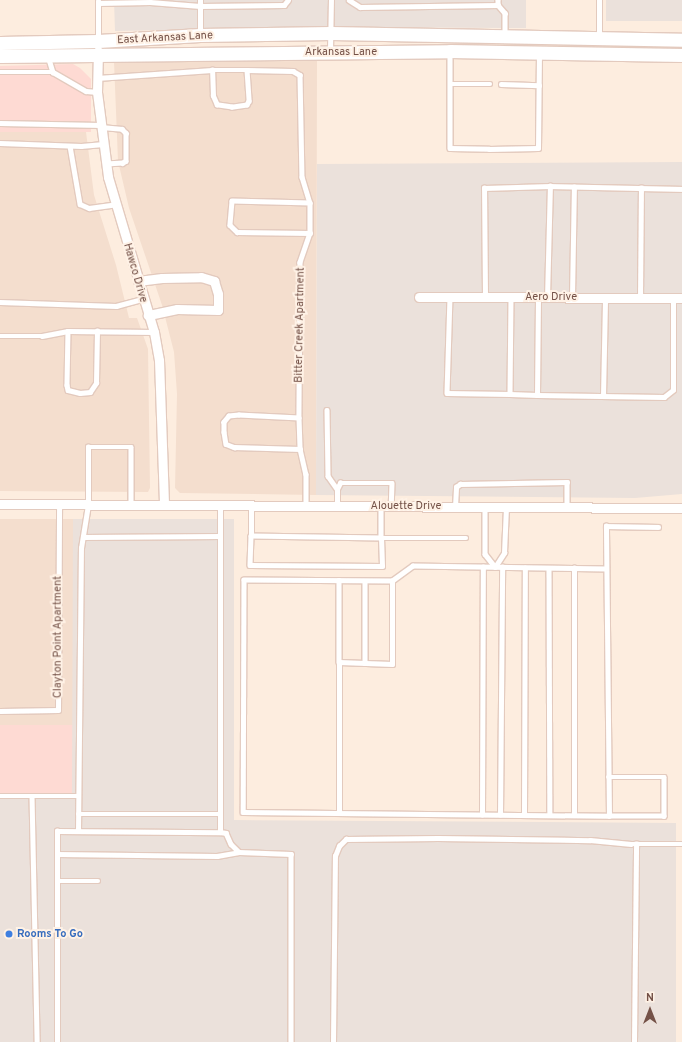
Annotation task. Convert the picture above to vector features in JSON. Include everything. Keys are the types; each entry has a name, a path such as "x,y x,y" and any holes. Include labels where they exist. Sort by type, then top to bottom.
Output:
{"main road":[{"name":"East Arkansas Lane","path":"0,43 98,48 200,35 331,33"},
{"name":"Arkansas Lane","path":"331,33 682,40"},
{"name":"Arkansas Lane","path":"0,56 48,55 98,48 330,52 540,52 682,55"}],"street":[{"name":"Hawco Drive","path":"98,48 97,92 106,164 143,299 154,332 160,382 164,505"},
{"path":"138,280 201,277 214,281 218,294 218,310 177,309 148,314"},
{"name":"Aero Drive","path":"419,297 678,298"},
{"name":"Alouette Drive","path":"0,504 682,508"}],"lane":[{"path":"200,0 200,35"},
{"path":"98,48 98,1 150,2 200,6 284,6 288,0"},
{"path":"330,52 331,0"},
{"path":"349,0 360,7 498,3 505,13 505,36"},
{"path":"599,0 599,38"},
{"path":"450,51 450,148 489,149 538,148 540,52"},
{"path":"48,55 53,72"},
{"path":"212,70 214,100 217,105 232,107 247,105 249,101 248,70"},
{"name":"Bitter Creek Apartment","path":"97,78 212,70 293,71 300,75 302,177 310,203 310,233 300,262 299,418 300,448 306,474 306,506"},
{"path":"0,72 53,72 86,91 97,92"},
{"path":"450,84 490,84"},
{"path":"501,84 539,85"},
{"path":"0,123 101,126 122,129 126,133 126,161 122,163 106,164"},
{"path":"0,143 70,146 104,144"},
{"path":"70,146 80,204 90,208 116,204"},
{"path":"547,298 550,186"},
{"path":"485,297 484,188 550,186 682,189"},
{"path":"572,297 574,187"},
{"path":"640,188 640,298"},
{"path":"310,203 232,201 230,225 237,232 310,233"},
{"path":"450,297 447,393 603,396 664,396 673,390 678,298"},
{"path":"510,394 512,298"},
{"path":"536,395 538,298"},
{"path":"603,396 605,298"},
{"path":"0,302 116,306 143,299"},
{"path":"68,331 67,385 68,390 80,393 90,392 96,383 96,331"},
{"path":"0,336 42,336 68,331 154,332"},
{"path":"327,410 328,476 337,489"},
{"path":"299,418 239,415 229,416 224,422 224,432 226,444 234,447 300,448"},
{"path":"78,831 81,548 88,505 88,447 131,447 131,505"},
{"path":"455,507 456,487 460,484 567,482 568,507"},
{"path":"336,506 337,489 340,483 392,483 392,506"},
{"name":"Clayton Point Apartment","path":"0,711 58,710 58,505"},
{"path":"220,506 220,832"},
{"path":"251,506 250,565 382,566 381,506"},
{"path":"485,507 485,554 494,567"},
{"path":"494,567 504,553 506,507"},
{"path":"609,816 606,526 658,527"},
{"path":"83,537 220,536"},
{"path":"251,536 466,538"},
{"path":"606,569 413,566 392,581 244,580 243,812 664,816 664,777 608,777"},
{"path":"482,814 483,567"},
{"path":"500,815 502,567"},
{"path":"524,815 525,568"},
{"path":"549,568 550,815"},
{"path":"574,568 574,815"},
{"path":"339,580 339,813"},
{"path":"365,581 365,663"},
{"path":"340,662 392,664 392,581"},
{"path":"0,796 78,796"},
{"path":"32,796 37,1042"},
{"path":"78,814 220,814"},
{"path":"57,1042 56,831 220,832 226,833 231,844 239,852"},
{"path":"333,1042 335,856 339,846 346,839 574,840 636,844 682,844"},
{"path":"634,1042 636,844"},
{"path":"57,854 216,856 239,852 291,854 291,1042"},
{"path":"57,882 98,881"}],"shaded area":[{"path":"114,0 526,0 526,28 320,27 115,31"},
{"path":"606,0 682,0 682,21 606,21"},
{"path":"317,61 316,495 180,493 175,488 177,394 174,352 162,305 129,208 118,161 114,62"},
{"path":"73,64 80,68 91,79 91,132 0,132 0,66"},
{"path":"0,132 86,132 94,195 116,265 129,318 137,318 148,349 150,488 148,492 0,491"},
{"path":"682,162 682,494 635,498 316,495 317,164"},
{"path":"0,519 73,519 73,725 0,725"},
{"path":"73,519 234,519 234,820 676,823 676,1042 0,1042 0,794 72,793"},
{"path":"0,725 73,725 73,794 0,794"}],"place":[{"name":"Rooms To Go","path":"9,934"}]}
